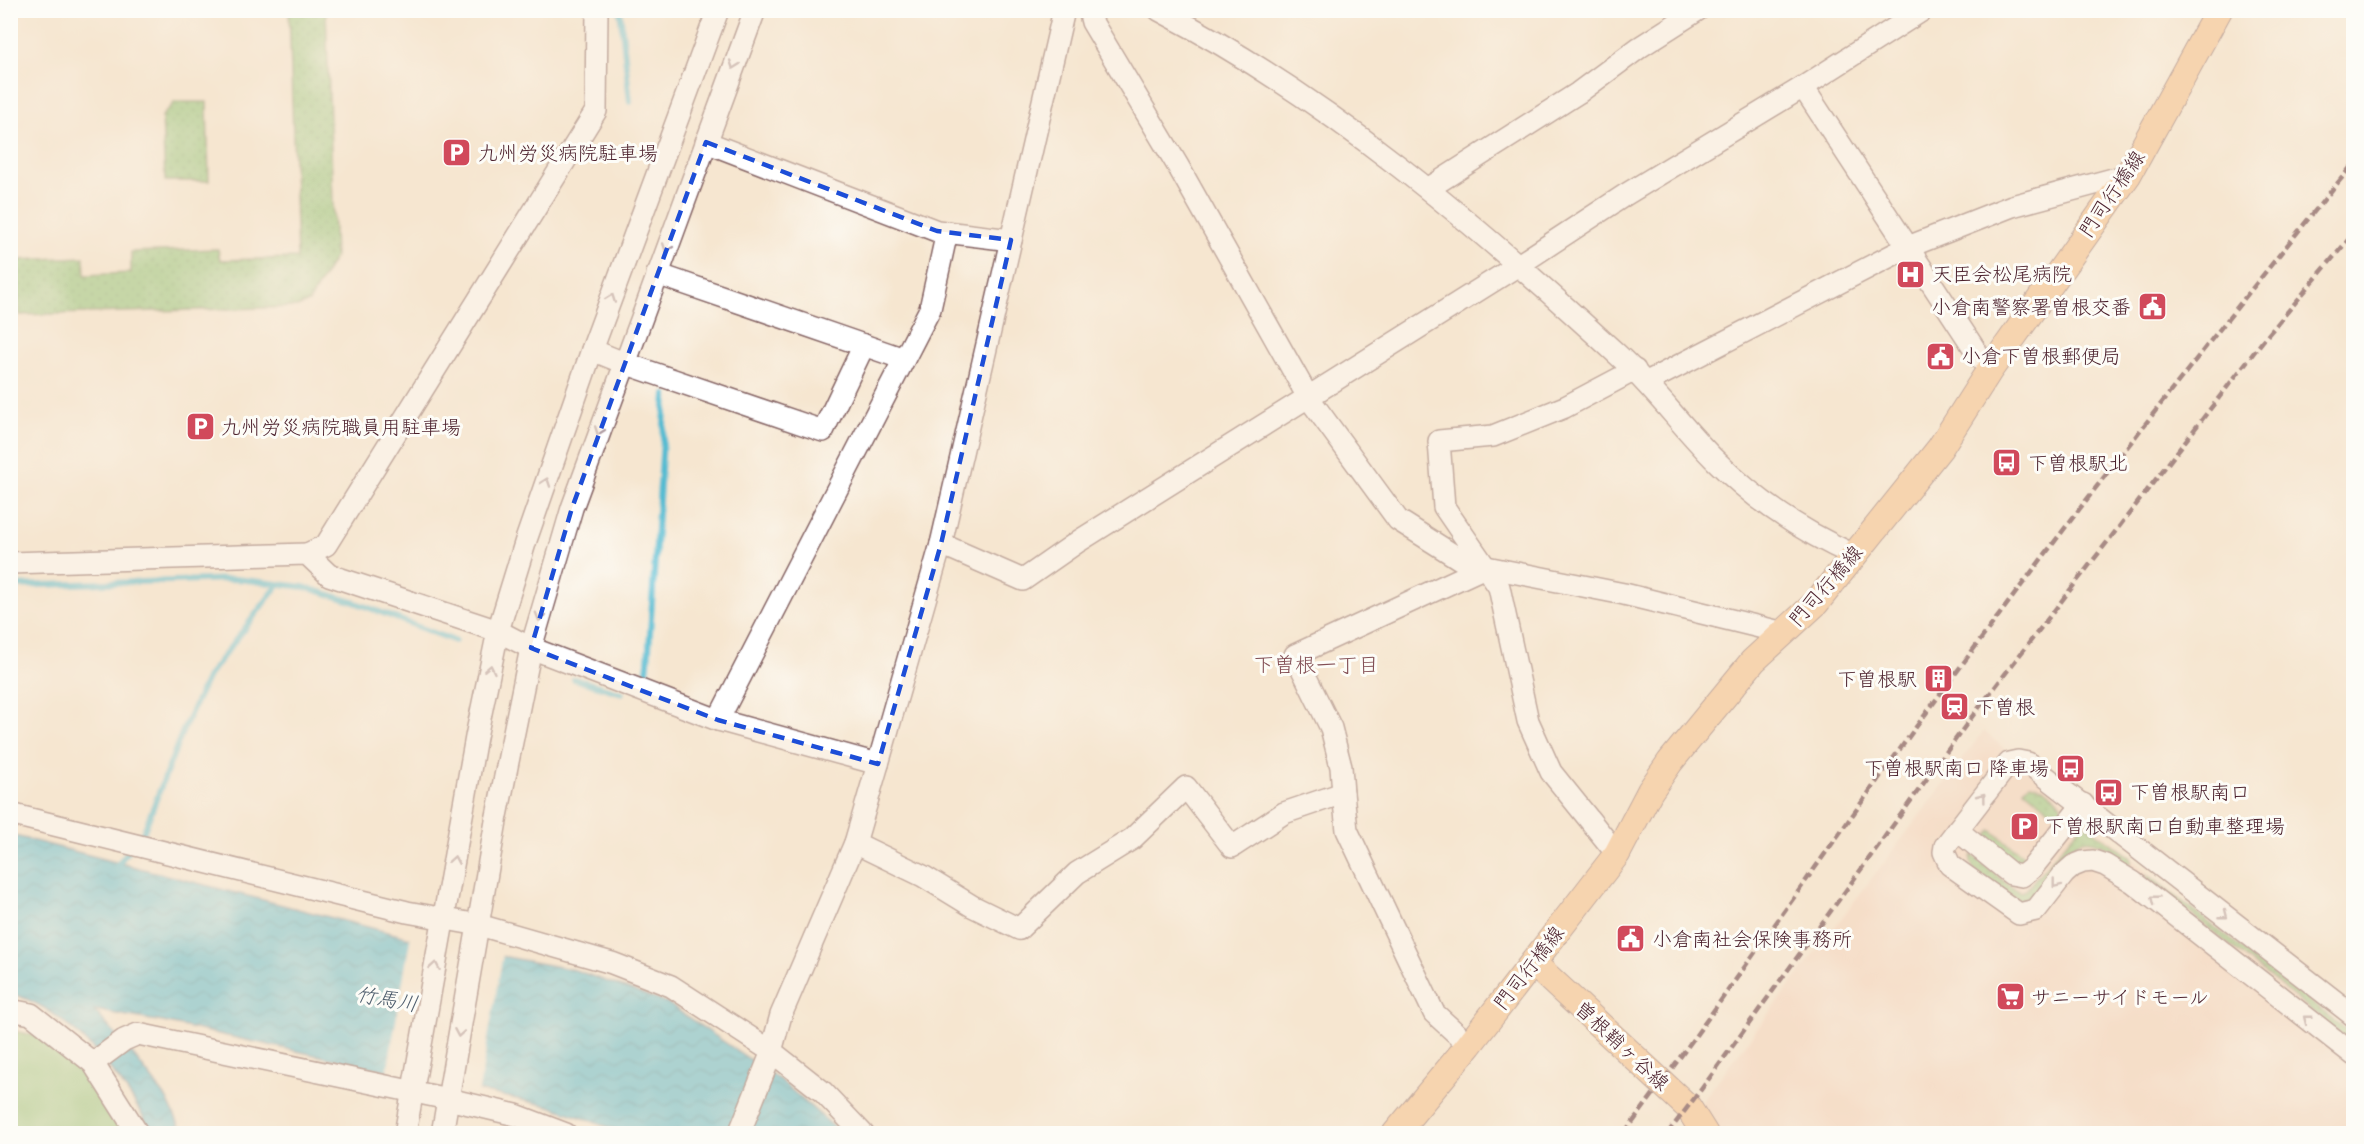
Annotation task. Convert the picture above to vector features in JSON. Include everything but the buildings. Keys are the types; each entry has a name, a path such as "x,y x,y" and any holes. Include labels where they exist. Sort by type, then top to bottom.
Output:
{"main road":[{"name":"門司行橋線","path":"1395,1134 1469,1045 1617,854 1650,791 1670,762 1753,661 1816,603 1946,441 1989,371 2128,175 2219,10"},
{"name":"曽根鞘ヶ谷線","path":"1533,963 1688,1107 1705,1134"}],"street":[{"path":"10,563 307,554 326,545 596,111 597,10"},
{"path":"405,1134 476,736 498,631 526,540 592,350 718,10"},
{"path":"442,1134 511,740 531,648 572,508 755,10"},
{"path":"739,1134 770,1055 781,1015 855,843 878,764 941,544 1064,10"},
{"path":"1089,10 1092,22 1178,166 1308,397 1398,520 1466,563 1624,594 1784,633"},
{"path":"1159,10 1279,81 1429,188 1520,264 1641,376 1717,462 1786,519 1819,540 1854,555"},
{"path":"1429,188 1578,93 1640,47 1698,10"},
{"path":"941,544 1023,580 1078,541 1520,264 1625,195 1803,87 1923,10"},
{"path":"1803,87 1989,371"},
{"path":"706,142 937,231 1011,240"},
{"path":"1617,854 1551,772 1528,721 1499,587 1444,507 1439,441 1493,436 1641,376 1908,247 2012,206 2128,175"},
{"path":"718,720 930,309 947,232"},
{"path":"657,274 904,359"},
{"path":"592,350 823,431 864,345"},
{"path":"307,554 328,575 498,631 531,648 718,720 878,764"},
{"path":"1469,1045 1434,1013 1347,830 1341,767 1331,728 1295,655 1485,567"},
{"path":"2354,1016 2028,763 2018,761 2009,763 2004,768 1946,846 1944,852 1950,865 2019,914 2036,910 2073,866 2093,861 2105,865 2133,882 2354,1055"},
{"path":"855,843 923,876 972,906 1019,929 1077,873 1132,839 1186,787 1232,847 1284,813 1343,793"},
{"path":"1957,830 2010,874 2022,876 2032,868 2083,804"},
{"path":"10,814 442,922 521,936 612,963 671,986 824,1092 862,1134"},
{"path":"10,1010 31,1014 93,1063 138,1134"},
{"path":"93,1063 124,1040 138,1034 449,1096 516,1115 566,1134"}],"highlighted area":[{"path":"706,142 937,231 1011,240 941,544 878,764 718,720 531,648 572,508"}],"shaded area":[{"path":"1984,731 2353,1049 2353,1133 1711,1134 1697,1108"}],"green space":[{"path":"289,11 326,11 335,257 309,302 297,307 19,315 16,260 84,257 85,275 131,273 131,252 218,249 220,260 297,258"},
{"path":"175,102 207,102 209,181 165,181 162,116"},
{"path":"2030,784 2041,787 2052,794 2063,808 2064,814 2028,859 2060,818 2024,789"},
{"path":"2083,823 2131,858 2131,864 2127,865 2097,842 2080,842 2070,847 2038,889 2029,897 2018,900 1975,871 1972,865 1972,855 2014,889 2022,892"},
{"path":"1991,830 2028,859 2024,864 2019,864 1989,844 1986,839"},
{"path":"2147,874 2353,1035 2353,1044 2147,879"},
{"path":"11,1030 49,1039 82,1066 106,1096 131,1134 11,1134"}],"water":[{"name":"竹馬川","path":"11,835 422,941 575,970 667,1003 780,1080 841,1133 625,1133 549,1106 163,1022 94,1010 167,1099 183,1133 152,1133 128,1092 94,1050 53,1014 32,1002 11,994"}],"pier":[{"path":"411,935 503,953 478,1094 387,1074"}],"waterway":[{"path":"620,10 630,102"},
{"path":"639,685 646,678 648,663 666,395"},
{"path":"10,586 236,579 304,587 354,602 455,641"},
{"path":"115,868 144,831 183,730 208,676 278,585"},
{"path":"574,679 622,693"}],"railway":[{"path":"1624,1134 1991,626 2144,425 2354,163"},
{"path":"1667,1134 1971,718 2262,342 2354,233"}],"place":[{"name":"九州労災病院駐車場","path":"457,153"},
{"name":"天臣会松尾病院","path":"1911,274"},
{"name":"小倉南警察署曽根交番","path":"2152,307"},
{"name":"小倉下曽根郵便局","path":"1940,356"},
{"name":"九州労災病院職員用駐車場","path":"200,427"},
{"name":"下曽根駅北","path":"2007,463"},
{"name":"下曽根駅","path":"1938,679"},
{"name":"下曽根","path":"1954,707"},
{"name":"下曽根駅南口 降車場","path":"2070,768"},
{"name":"下曽根駅南口","path":"2109,792"},
{"name":"下曽根駅南口自動車整理場","path":"2024,826"},
{"name":"小倉南社会保険事務所","path":"1631,939"},
{"name":"サニーサイドモール","path":"2010,997"}],"district":[{"name":"下曽根一丁目","path":"1316,665"}]}
